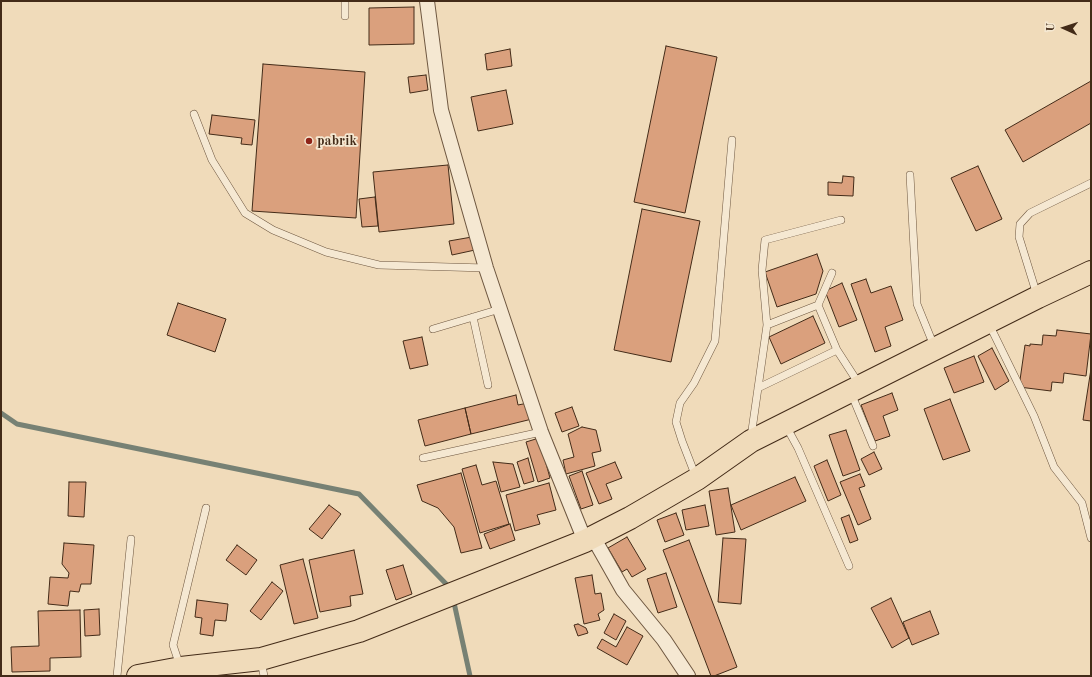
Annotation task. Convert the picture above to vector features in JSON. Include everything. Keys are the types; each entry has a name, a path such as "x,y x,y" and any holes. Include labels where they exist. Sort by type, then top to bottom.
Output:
{"highway":[{"path":"138,676 181,668 262,668 425,606 589,539 630,518 697,479 751,441 935,348 1091,272"}],"street":[{"path":"427,1 441,110 486,268 541,432 589,539 623,590 664,640 688,676"}],"lane":[{"path":"345,1 345,16"},
{"path":"194,114 212,160 244,213 273,230 326,252 379,265 486,268"},
{"path":"697,479 676,422 680,403 694,383 715,341 732,140"},
{"path":"910,175 917,304 935,348"},
{"path":"1038,297 1019,237 1020,224 1030,213 1091,183"},
{"path":"751,441 767,324 762,270 765,240 841,220"},
{"path":"767,324 818,305 832,273"},
{"path":"818,305 855,389 873,446"},
{"path":"433,329 500,309"},
{"path":"473,317 488,385"},
{"path":"988,322 1034,416 1054,467 1082,503 1091,538"},
{"path":"758,388 837,350"},
{"path":"785,424 798,448 849,566"},
{"path":"423,458 541,432"},
{"path":"181,668 173,645 206,508"},
{"path":"117,676 131,539"}],"building":[{"path":"414,7 414,44 369,45 369,8"},
{"path":"666,46 717,57 685,213 634,202"},
{"path":"510,49 512,66 487,70 485,54"},
{"name":"pabrik","path":"263,64 365,72 356,218 252,211"},
{"path":"426,75 428,90 410,93 408,77"},
{"path":"1091,81 1091,123 1023,162 1005,130"},
{"path":"506,90 513,124 478,131 471,97"},
{"path":"212,115 255,120 252,145 241,144 242,138 209,134"},
{"path":"448,165 454,224 379,232 373,172"},
{"path":"978,166 1002,219 976,231 951,178"},
{"path":"843,176 854,177 853,196 828,195 828,182 842,183"},
{"path":"375,197 378,226 362,227 359,199"},
{"path":"642,209 700,221 671,362 614,350"},
{"path":"472,237 475,250 452,255 449,241"},
{"path":"817,254 823,271 816,294 777,307 765,272"},
{"path":"866,279 871,293 891,286 903,320 885,327 891,346 875,352 851,284"},
{"path":"842,283 857,320 839,327 825,291"},
{"path":"178,303 226,319 215,352 167,335"},
{"path":"813,316 825,343 781,364 769,337"},
{"path":"1057,330 1091,334 1086,376 1064,373 1063,383 1052,382 1051,391 1019,387 1025,345 1042,345 1043,335 1056,336"},
{"path":"422,337 428,365 410,369 403,341"},
{"path":"992,348 1009,381 995,390 978,356"},
{"path":"974,356 984,382 954,393 944,368"},
{"path":"1091,369 1091,421 1083,420"},
{"path":"892,393 898,410 883,416 890,436 875,441 861,405"},
{"path":"516,395 518,405 528,403 532,419 471,434 465,408"},
{"path":"950,399 970,451 943,460 924,409"},
{"path":"572,407 579,426 562,432 555,413"},
{"path":"465,408 471,434 425,446 418,420"},
{"path":"582,427 596,430 601,451 592,453 595,466 566,474 563,460 574,457 568,434"},
{"path":"846,430 860,470 843,476 829,435"},
{"path":"539,438 550,478 538,482 526,442"},
{"path":"874,452 882,469 869,475 861,459"},
{"path":"528,458 534,481 524,484 517,462"},
{"path":"827,460 841,495 828,501 814,466"},
{"path":"493,462 513,464 520,487 501,492"},
{"path":"615,462 622,478 606,484 612,499 599,504 586,473"},
{"path":"476,465 482,485 496,481 509,524 480,533 462,469"},
{"path":"582,471 593,505 581,509 569,476"},
{"path":"461,473 482,548 461,553 454,527 438,508 422,501 417,485"},
{"path":"860,474 865,486 859,488 871,519 858,525 840,482"},
{"path":"795,477 806,501 741,530 731,505"},
{"path":"69,482 86,482 84,517 68,516"},
{"path":"549,483 556,510 537,515 540,524 515,531 506,495"},
{"path":"728,488 735,532 716,535 709,491"},
{"path":"329,505 341,514 322,539 309,529"},
{"path":"705,505 709,526 686,530 682,510"},
{"path":"676,513 684,535 665,542 657,520"},
{"path":"849,515 858,540 850,543 841,518"},
{"path":"510,524 515,540 490,549 484,534"},
{"path":"627,537 646,569 632,577 627,569 622,572 608,548"},
{"path":"723,538 746,539 741,604 718,602"},
{"path":"689,540 737,667 714,676 711,676 663,550"},
{"path":"64,543 94,545 91,584 81,584 79,592 70,591 68,606 48,604 50,577 68,578 69,573 62,564"},
{"path":"237,545 257,560 246,575 226,560"},
{"path":"354,550 363,594 350,596 351,606 320,612 309,560"},
{"path":"303,559 318,618 294,624 280,565"},
{"path":"403,565 412,594 396,600 386,570"},
{"path":"666,573 677,607 658,613 647,579"},
{"path":"592,575 595,594 601,593 604,610 598,614 600,620 584,624 575,578"},
{"path":"272,582 283,591 261,620 250,611"},
{"path":"891,598 909,638 892,648 871,608"},
{"path":"197,600 228,604 226,621 215,620 213,636 200,634 202,618 195,617"},
{"path":"99,609 100,635 85,636 84,610"},
{"path":"80,610 81,657 50,658 50,671 12,672 11,647 39,646 38,611"},
{"path":"930,611 939,634 912,645 903,622"},
{"path":"614,614 626,621 616,640 604,633"},
{"path":"578,624 586,628 588,633 578,636 574,625"},
{"path":"627,627 643,636 627,665 597,648 602,639 616,647"}],"waterway":[{"path":"1,413 17,424 359,494 451,589"},
{"path":"453,598 470,676"}],"place":[{"name":"pabrik","path":"309,141"}]}
